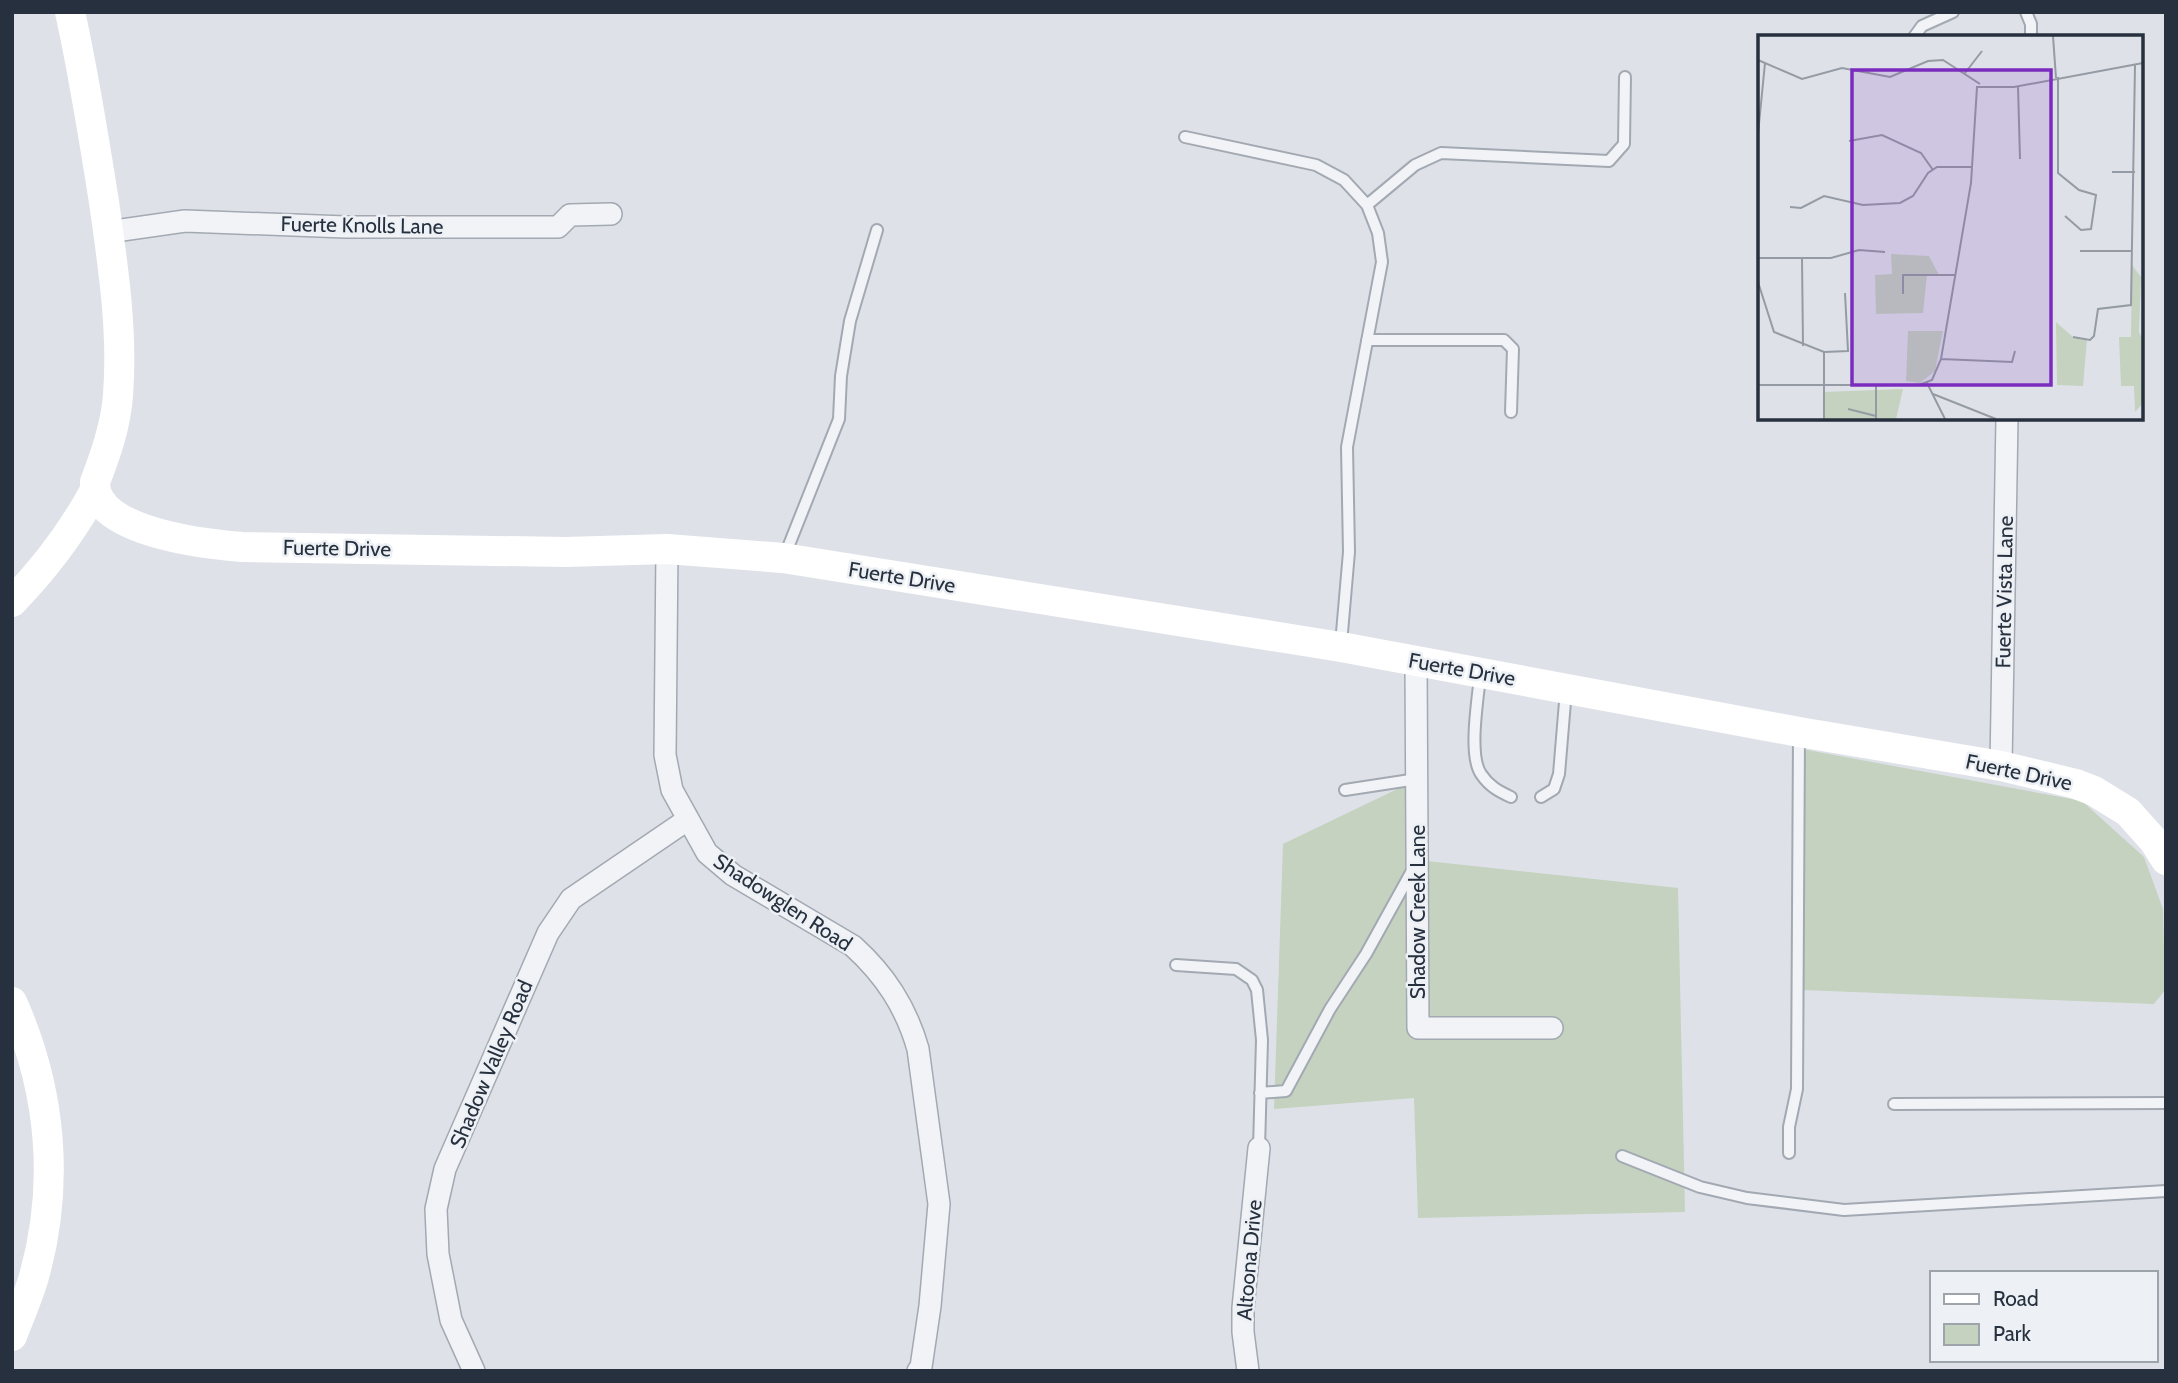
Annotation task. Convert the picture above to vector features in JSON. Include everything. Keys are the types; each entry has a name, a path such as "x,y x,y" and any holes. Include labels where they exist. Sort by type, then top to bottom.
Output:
{"street":[{"path":"14,596 51,558 80,519 95,490 95,482 114,426 118,395 120,339 108,232 88,94 70,12"},
{"name":"Fuerte Knolls Lane","path":"108,232 185,221 345,227 558,227 570,215 611,214"},
{"name":"Fuerte Vista Lane","path":"2001,766 2007,420"},
{"name":"Fuerte Drive","path":"95,490 103,506 132,524 173,537 209,544 242,547 565,552 667,549 783,558 1341,647 1799,732 2001,766 2076,783 2111,800 2142,826 2165,858"},
{"name":"Shadowglen Road","path":"667,549 665,755 672,790 687,820 708,853 733,875 853,946 867,959 892,989 908,1019 918,1049 939,1203 930,1306 921,1367 918,1371"},
{"name":"Shadow Creek Lane","path":"1416,662 1418,1028 1552,1028"},
{"name":"Shadow Valley Road","path":"474,1371 451,1320 438,1254 436,1209 445,1169 548,933 570,899 687,820"},
{"path":"12,1002 38,1075 46,1113 51,1173 44,1234 33,1282 12,1336"},
{"name":"Altoona Drive","path":"1248,1371 1243,1308 1259,1148"}],"lane":[{"path":"1915,35 1922,26 1953,12"},
{"path":"2026,12 2031,24 2031,35"},
{"path":"1367,205 1415,165 1441,153 1609,161 1624,144 1625,77"},
{"path":"1185,137 1316,165 1345,180 1367,205 1378,233 1382,262 1347,447 1349,552 1341,647"},
{"path":"783,558 839,419 841,376 850,321 877,230"},
{"path":"1367,340 1504,340 1513,349 1511,412"},
{"path":"1480,673 1475,747 1479,772 1494,789 1511,797"},
{"path":"1541,797 1553,789 1559,774 1566,688"},
{"path":"1789,1153 1789,1127 1797,1089 1799,732"},
{"path":"1345,790 1417,779"},
{"path":"1260,1093 1286,1091 1330,1009 1366,954 1417,860"},
{"path":"1176,965 1236,969 1252,980 1257,990 1262,1040 1259,1148"},
{"path":"1894,1104 2166,1103"},
{"path":"1622,1156 1700,1186 1747,1198 1844,1210 2166,1191"}],"green space":[{"path":"1802,749 2082,801 2144,857 2163,909 2165,990 2154,1004 1803,990"},
{"path":"1418,779 1418,860 1678,888 1685,1212 1418,1218 1414,1098 1274,1109 1283,844"}]}
